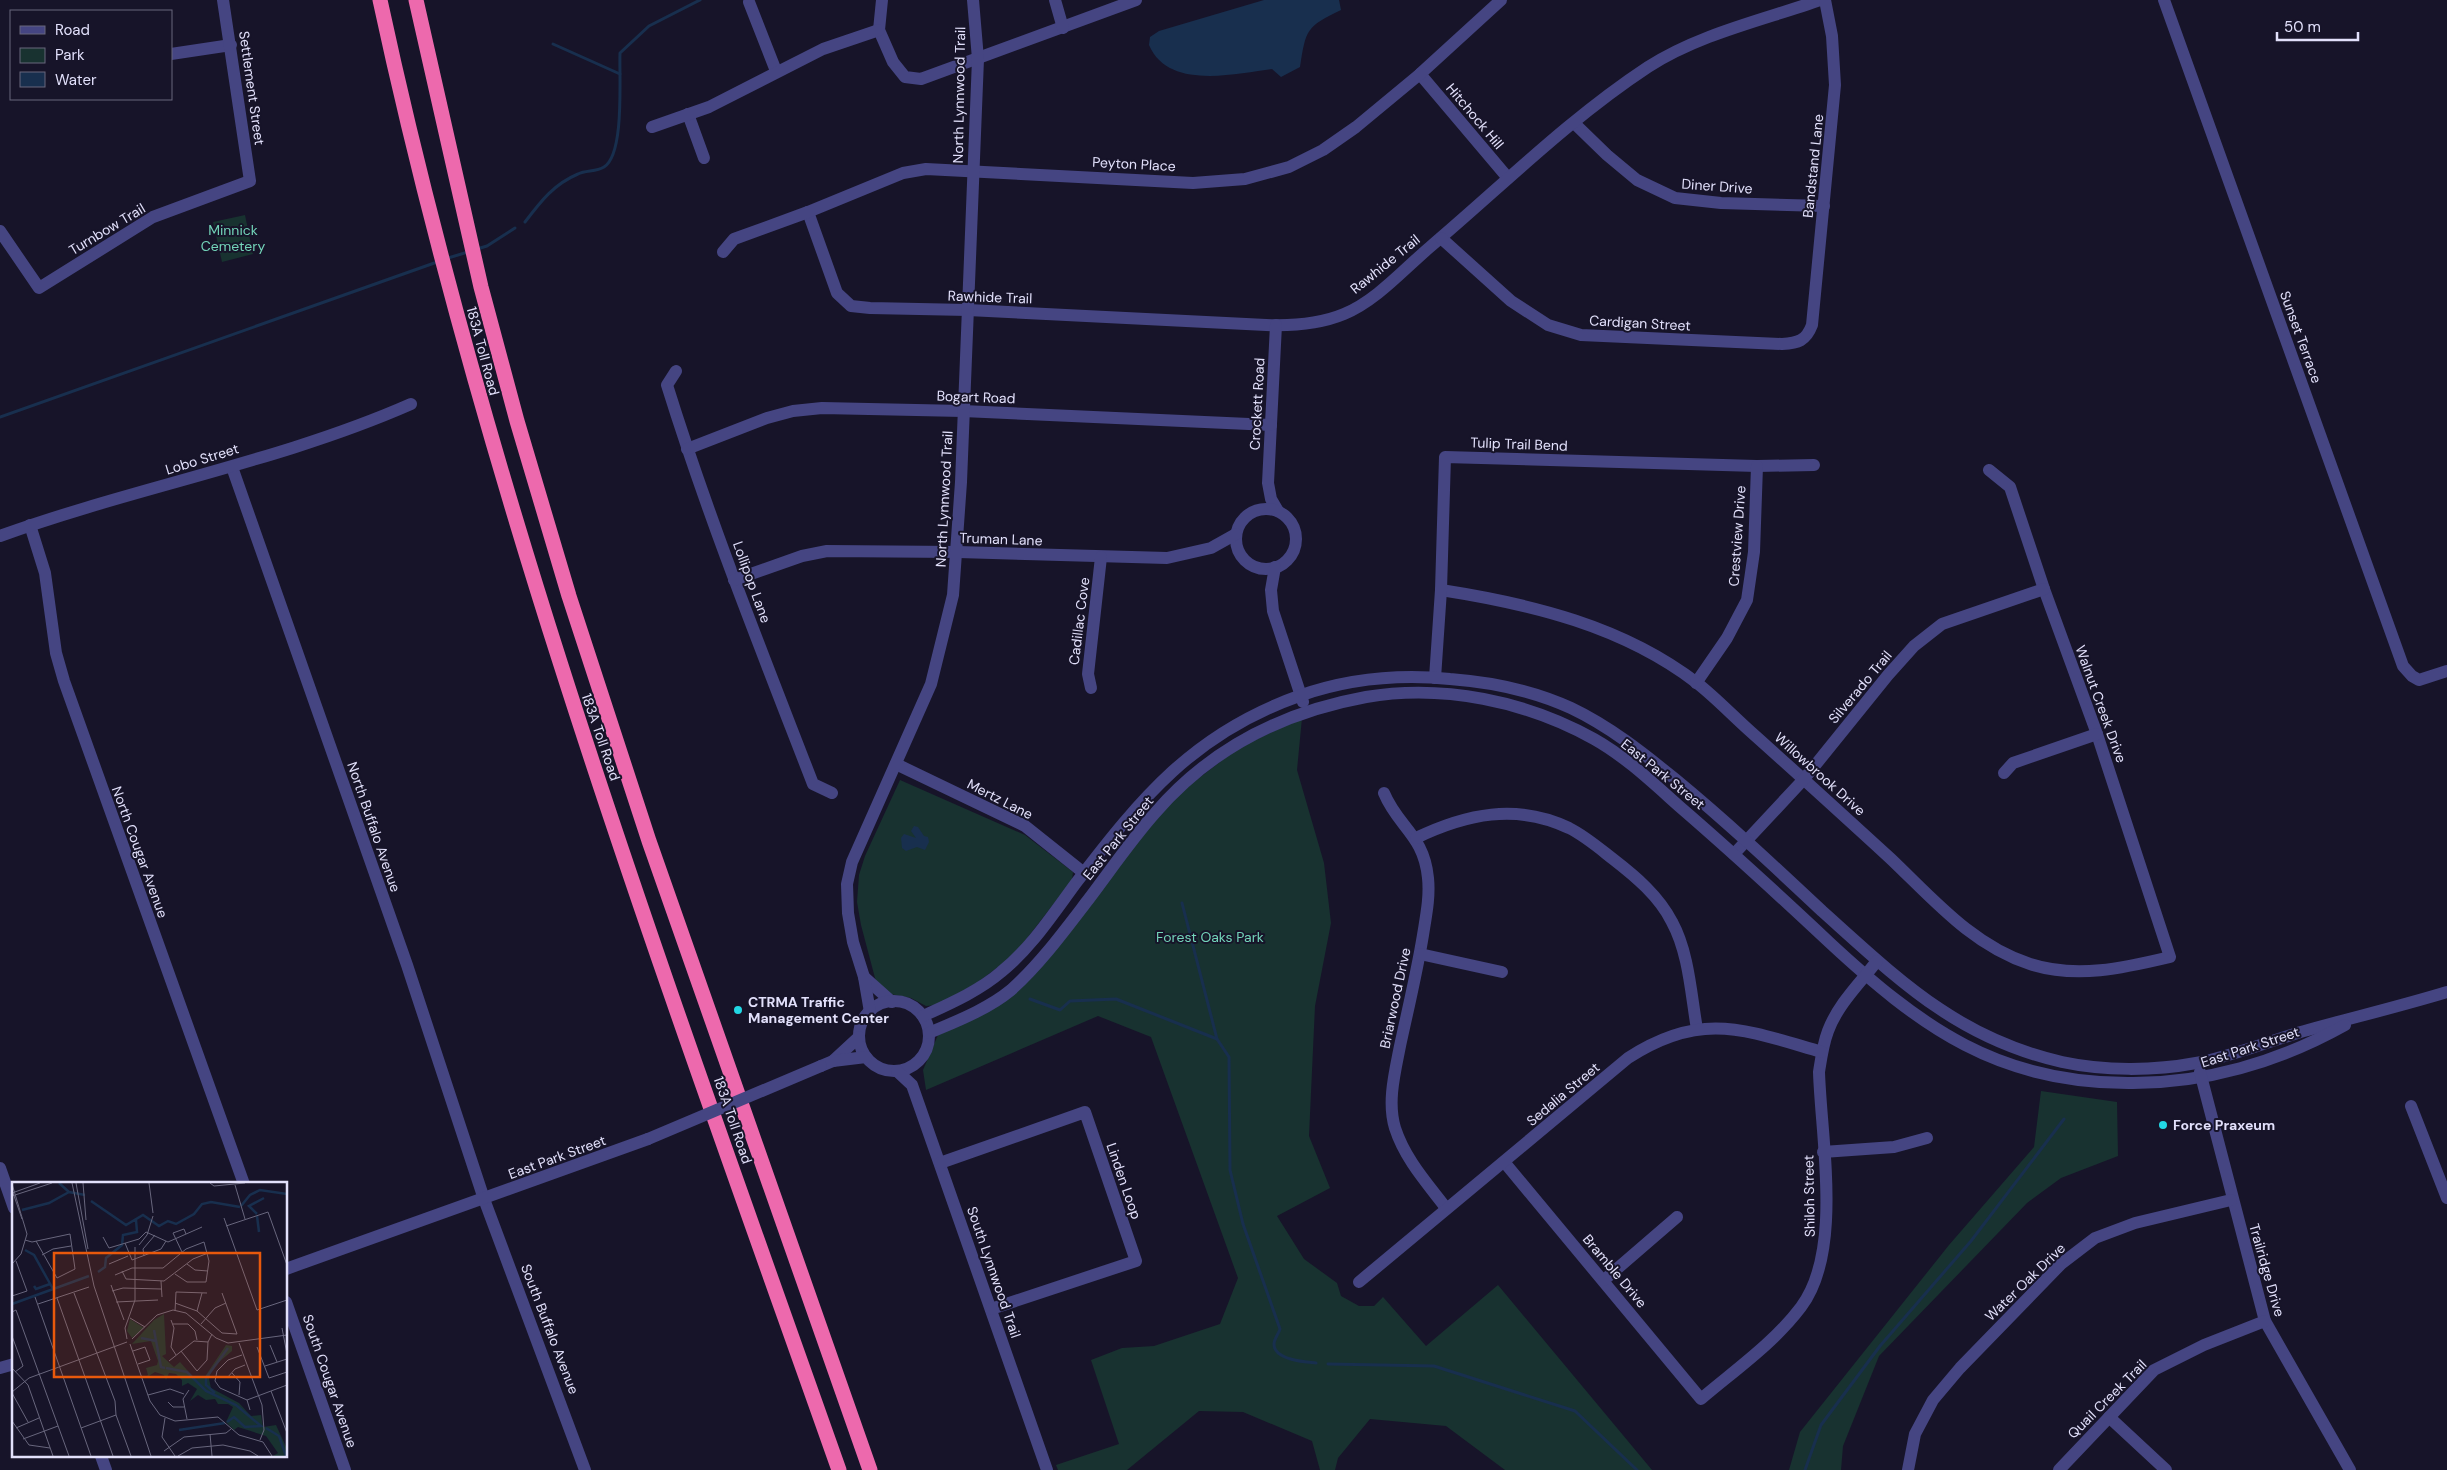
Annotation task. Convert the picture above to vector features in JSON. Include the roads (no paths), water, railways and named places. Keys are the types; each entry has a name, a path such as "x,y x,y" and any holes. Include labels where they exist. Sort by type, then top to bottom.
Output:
{"highway":[{"name":"183A Toll Road","path":"380,0 432,224 477,391 563,674 679,1016 839,1470"},
{"name":"183A Toll Road","path":"416,0 464,217 516,420 545,517 648,840 870,1470"}],"street":[{"name":"Settlement Street","path":"223,0 250,181"},
{"path":"882,0 879,30 893,62 905,77 921,79 1136,0"},
{"name":"North Lynnwood Trail","path":"870,1012 864,977 853,942 847,884 852,862 931,684 953,595 958,552 978,59 973,0"},
{"path":"1055,0 1063,28"},
{"name":"Peyton Place","path":"723,252 734,239 808,212 903,173 926,169 1193,183 1245,179 1289,167 1323,150 1356,127 1420,74 1501,0"},
{"name":"Rawhide Trail","path":"808,212 837,293 851,306 1276,325 1306,324 1344,314 1371,298 1508,178 1574,124 1649,67 1680,50 1820,0"},
{"name":"Bandstand Lane","path":"1808,335 1812,325 1835,85 1832,36 1825,0"},
{"name":"Sunset Terrace","path":"2164,0 2403,666 2416,679 2427,678 2447,671"},
{"path":"749,2 776,71"},
{"path":"652,127 709,107 776,71 823,49 879,30"},
{"path":"172,54 231,45"},
{"name":"Hitchock Hill","path":"1420,74 1508,178"},
{"path":"688,114 704,158"},
{"name":"Diner Drive","path":"1574,124 1607,156 1637,180 1675,198 1721,203 1824,206"},
{"name":"Turnbow Trail","path":"0,231 39,288 153,217 250,181"},
{"name":"Cardigan Street","path":"1441,238 1511,301 1548,325 1581,335 1782,344 1799,343 1808,335"},
{"name":"Crockett Road","path":"1276,325 1268,483 1271,500 1278,511"},
{"name":"Lollipop Lane","path":"676,370 667,385 687,449 734,580 813,784 832,793"},
{"name":"Lobo Street","path":"0,536 30,525 232,467 381,418 411,404"},
{"name":"Bogart Road","path":"687,449 767,418 793,411 822,408 963,411 1271,425"},
{"name":"Tulip Trail Bend","path":"1434,678 1441,590 1445,457 1757,466 1814,465"},
{"name":"Crestview Drive","path":"1696,683 1728,638 1747,600 1754,552 1757,466"},
{"name":"North Buffalo Avenue","path":"232,467 406,964 484,1199"},
{"name":"Walnut Creek Drive","path":"1989,470 2010,487 2044,589 2097,734 2170,957"},
{"name":"Crockett Road","path":"1251,513 1262,500 1268,483"},
{"path":"1268,509 1278,511 1292,525 1295,535 1291,555 1275,567 1258,568 1250,564 1239,551 1236,534 1239,526 1251,513 1268,509"},
{"name":"North Cougar Avenue","path":"30,525 45,573 56,653 64,681 243,1182"},
{"name":"Truman Lane","path":"734,580 802,556 827,551 958,552 1166,558 1211,548 1236,534"},
{"name":"Truman Lane","path":"1211,548 1239,551"},
{"name":"Cadillac Cove","path":"1091,688 1088,674 1102,557"},
{"path":"1271,590 1275,567"},
{"path":"1258,568 1271,590 1278,628 1307,711"},
{"name":"Silverado Trail","path":"1734,854 1804,779 1888,675 1914,646 1942,624 2044,589"},
{"name":"Willowbrook Drive","path":"1441,590 1494,598 1546,610 1597,628 1645,650 1696,683 1804,779 1956,921 1989,947 2031,964 2068,971 2113,970 2170,957"},
{"name":"East Park Street","path":"923,1016 965,996 999,975 1025,950 1148,794 1179,763 1219,734 1255,714 1301,695 1372,679 1434,678 1518,690 1571,708 1634,746 1747,842 1878,961 1947,1016 1979,1033 2020,1049 2064,1062 2103,1067 2139,1068 2197,1063 2447,992"},
{"name":"East Park Street","path":"929,1033 975,1012 1010,991 1076,915 1156,812 1219,754 1260,730 1307,711 1366,697 1414,692 1462,695 1511,704 1555,720 1597,740 1633,765 1734,854 1866,976 1932,1026 1965,1045 2000,1061 2033,1071 2100,1083 2150,1084 2201,1079 2244,1068 2315,1042 2358,1018"},
{"path":"2004,773 2013,763 2097,734"},
{"name":"Mertz Lane","path":"896,764 1025,826 1084,873"},
{"name":"Briarwood Drive","path":"1384,792 1389,806 1416,838 1422,852 1428,880 1428,908 1395,1072 1393,1114 1395,1128 1406,1154 1446,1208"},
{"path":"1416,838 1446,824 1466,818 1514,814 1535,816 1552,822 1586,839 1634,875 1661,905 1673,922 1684,958 1697,1029"},
{"path":"1420,954 1502,972"},
{"name":"Shiloh Street","path":"1701,1399 1774,1337 1802,1305 1821,1266 1827,1225 1819,1072 1822,1052 1828,1030 1838,1010 1878,961"},
{"path":"864,977 892,1002"},
{"path":"892,1002 910,1005 923,1016 929,1033 926,1051 915,1065 897,1071 880,1068 866,1057 859,1037 860,1028 870,1012 880,1004 892,1002"},
{"name":"Sedalia Street","path":"1360,1282 1446,1208 1505,1163 1628,1058 1667,1036 1697,1029 1719,1028 1750,1031 1822,1052"},
{"name":"East Park Street","path":"827,1063 859,1037"},
{"name":"East Park Street","path":"288,1268 648,1139 827,1063 866,1057"},
{"name":"Trailridge Drive","path":"2197,1063 2231,1200 2265,1321 2350,1470"},
{"name":"South Lynnwood Trail","path":"912,1085 916,1071 915,1065"},
{"name":"South Lynnwood Trail","path":"897,1071 912,1085 1047,1470"},
{"path":"2411,1106 2447,1198"},
{"name":"Linden Loop","path":"940,1163 1085,1112 1136,1261 991,1309"},
{"path":"1823,1152 1894,1147 1928,1138"},
{"name":"Bramble Drive","path":"1505,1163 1701,1399"},
{"path":"0,1168 12,1202"},
{"name":"South Buffalo Avenue","path":"484,1199 585,1470"},
{"name":"Water Oak Drive","path":"1908,1470 1915,1434 1933,1400 1960,1368 2061,1264 2095,1238 2135,1223 2231,1200"},
{"path":"1604,1280 1677,1217"},
{"name":"South Cougar Avenue","path":"288,1308 345,1470"},
{"name":"Quail Creek Trail","path":"2059,1470 2154,1370 2204,1345 2265,1321"},
{"path":"2109,1417 2166,1470"},
{"path":"102,1458 106,1470"}],"water":[{"path":"1264,0 1339,0 1341,10 1314,25 1306,37 1300,67 1281,77 1272,69 1239,74 1203,76 1186,74 1171,68 1158,59 1149,45 1150,37 1159,31"},
{"path":"914,826 918,827 924,836 928,837 929,842 925,850 917,847 906,851 902,848 901,838 904,834 916,838 911,831"}],"waterway":[{"path":"525,222 542,200 555,188 569,178 581,173 601,169 611,159 615,147 620,114 620,53 649,26 700,0"},
{"path":"553,44 620,74"},
{"path":"477,249 487,246 515,228"},
{"path":"448,258 468,252"},
{"path":"0,417 440,261"},
{"path":"1182,903 1217,1039 1229,1057 1230,1170 1243,1224 1280,1329 1274,1342 1275,1349 1284,1357 1316,1363"},
{"path":"1030,999 1060,1010 1070,1001 1116,999 1217,1039"},
{"path":"1805,1470 1821,1425 1880,1346 1971,1241 2064,1119"},
{"path":"1328,1364 1434,1366 1575,1411 1637,1470"}],"place":[{"name":"CTRMA Traffic Management Center","path":"738,1010"},
{"name":"Force Praxeum","path":"2163,1125"}],"park label":[{"name":"Minnick Cemetery","path":"233,238"},
{"name":"Forest Oaks Park","path":"1210,937"}]}
